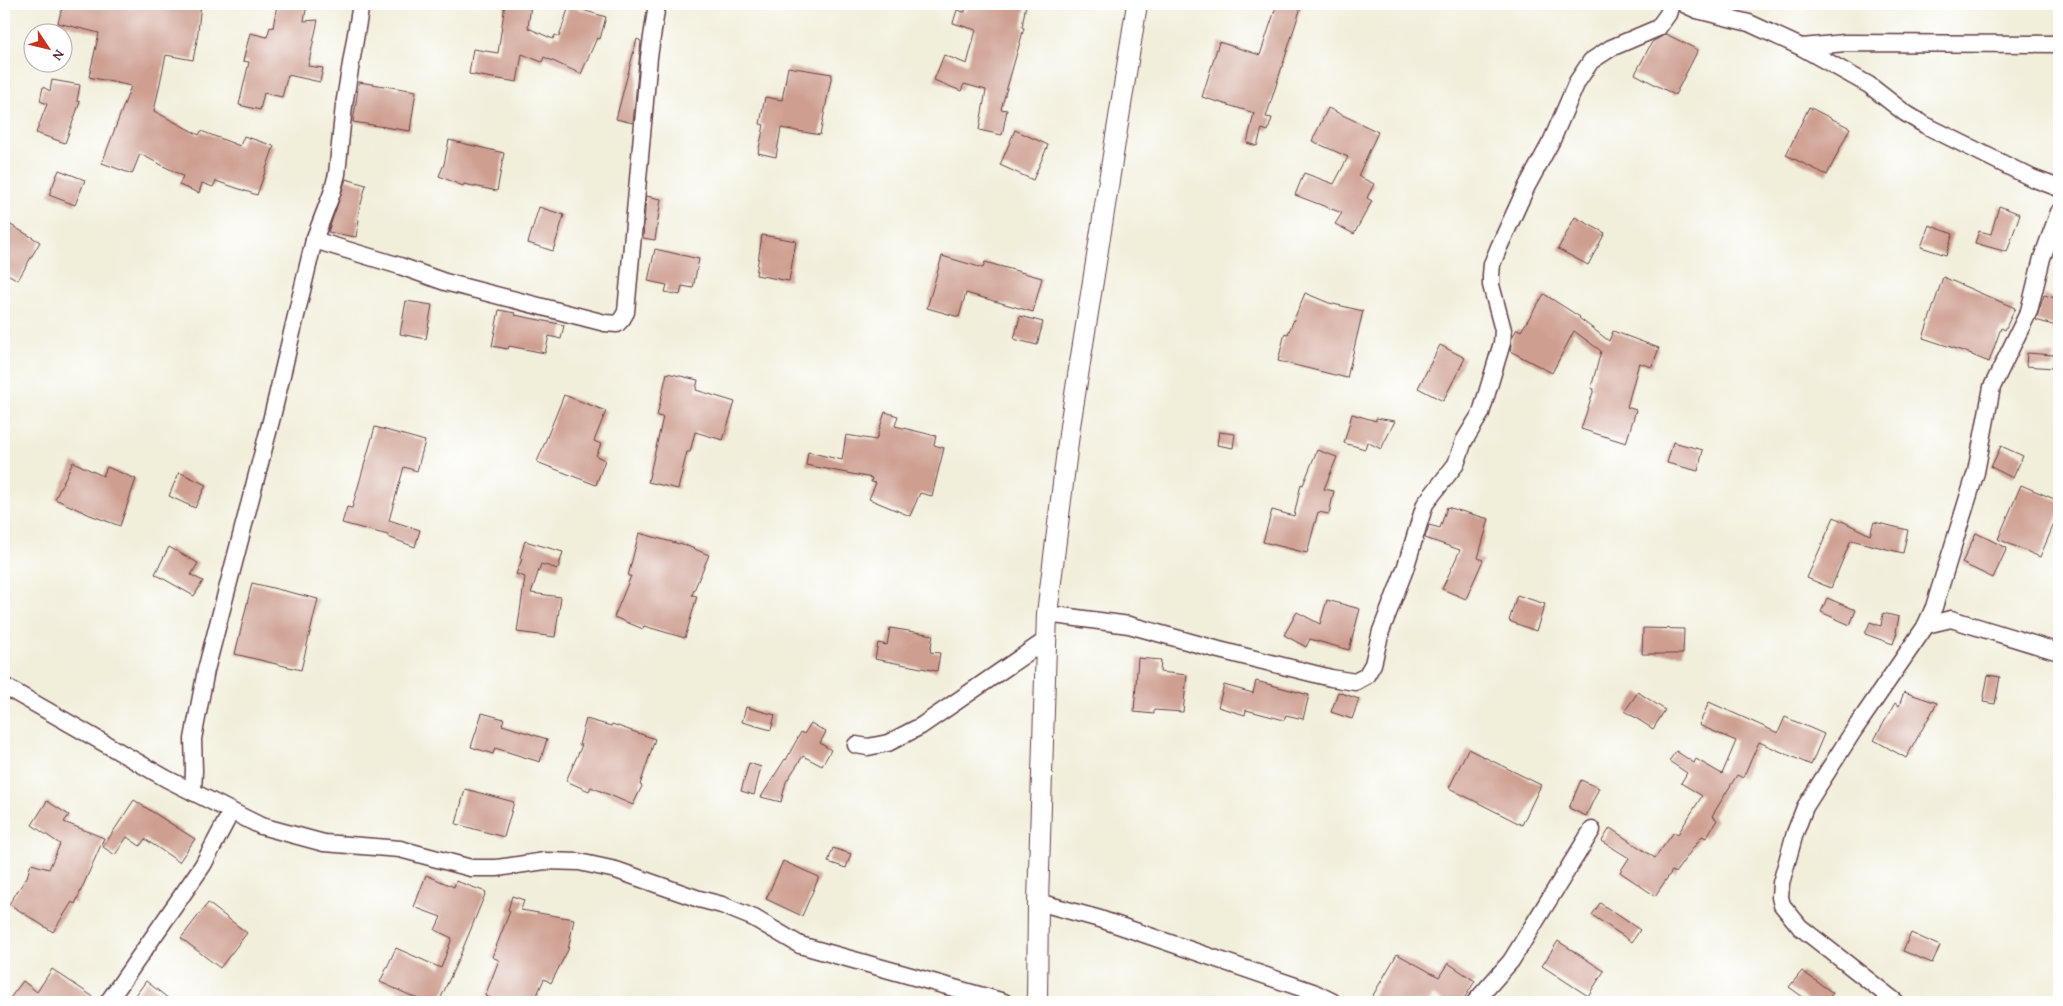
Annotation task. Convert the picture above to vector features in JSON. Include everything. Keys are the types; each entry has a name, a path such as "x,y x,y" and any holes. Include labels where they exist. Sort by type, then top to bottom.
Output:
{"street":[{"path":"193,792 193,739 206,670 272,417 314,240 332,193 337,174 344,105 361,4"},
{"path":"314,240 454,284 605,323 617,324 626,312 649,57 657,4"},
{"path":"1037,1002 1038,902 1047,614 1070,426 1138,4"},
{"path":"1047,614 1129,625 1331,678 1355,682 1366,676 1373,664 1380,631 1405,569 1425,504 1456,464 1464,441 1481,413 1502,343 1503,330 1491,285 1492,264 1499,247 1527,186 1552,140 1577,82 1591,61 1610,48 1658,28 1668,14 1671,4"},
{"path":"1684,4 1697,10 1736,12 1749,23 1802,47 1869,85 1897,107 1926,125 2032,178 2059,188"},
{"path":"1802,47 1845,43 2059,44"},
{"path":"1896,1002 1800,927 1782,905 1780,897 1781,883 1795,832 1805,807 1854,730 1926,625 1937,599 1976,472 1992,387 2029,311 2042,258 2059,212"},
{"path":"1937,599 1951,619"},
{"path":"1926,625 1951,619 2059,652"},
{"path":"856,745 868,747 888,743 921,726 1046,640"},
{"path":"4,686 193,792 261,826 324,843 400,849 471,868 497,868 545,861 579,862 616,870 699,900 730,908 754,918 800,945 1004,1002"},
{"path":"108,1002 203,865 231,812"},
{"path":"1474,1002 1510,961 1592,830"},
{"path":"1038,902 1100,919 1185,947 1313,992 1333,1002"}],"building":[{"path":"63,4 144,4 165,7 166,4 201,4 193,60 166,55 154,111 199,135 201,131 240,146 244,136 274,146 257,195 216,181 213,187 202,183 199,193 179,185 183,176 140,154 132,174 102,163 131,86 89,77 99,33 72,26 72,22 58,22"},
{"path":"277,4 307,4 304,21 318,20 308,66 323,68 320,82 288,75 282,97 264,93 260,110 239,105 249,62 243,61 250,33 267,37 270,27 273,28"},
{"path":"505,4 531,4 528,28 553,39 555,35 559,37 569,6 606,17 600,39 597,38 581,74 544,57 542,62 522,54 517,82 469,74 473,49 498,53"},
{"path":"967,4 1026,4 1022,27 1024,28 1001,109 1007,110 1002,135 979,130 986,90 964,84 961,91 934,80 944,55 967,64 976,30 953,23 957,10 965,12"},
{"path":"1277,4 1302,4 1266,117 1272,118 1268,131 1262,129 1257,146 1247,143 1254,113 1202,97 1219,42 1260,55"},
{"path":"1666,34 1698,50 1675,95 1635,74 1652,42"},
{"path":"637,39 641,41 633,123 616,119"},
{"path":"788,67 832,74 820,135 781,128 776,157 758,153 764,125 760,124 765,97 782,100"},
{"path":"52,80 80,85 77,101 80,102 65,143 36,133 47,104 40,101 43,87 50,91"},
{"path":"359,82 416,91 410,131 353,122"},
{"path":"1809,107 1850,128 1827,175 1786,155"},
{"path":"1328,108 1378,132 1358,176 1374,184 1367,198 1372,201 1354,234 1335,224 1342,213 1295,195 1304,173 1334,184 1348,157 1312,141"},
{"path":"1015,130 1048,145 1033,180 1000,165"},
{"path":"449,140 504,153 497,191 464,184 463,186 439,176 444,164"},
{"path":"59,170 85,180 75,205 49,195"},
{"path":"346,179 366,185 357,219 359,220 356,237 328,232"},
{"path":"646,196 661,199 655,240 643,238"},
{"path":"1999,206 2020,214 2007,252 1975,243 1979,231 1991,234"},
{"path":"539,207 564,215 553,251 528,243"},
{"path":"1575,217 1605,233 1588,265 1558,249"},
{"path":"4,221 40,242 18,280 4,272"},
{"path":"1929,225 1953,234 1946,255 1921,247"},
{"path":"762,235 796,241 789,281 756,275"},
{"path":"655,249 699,259 693,288 682,286 680,295 665,292 667,285 648,281"},
{"path":"942,256 983,268 985,262 1042,278 1033,312 966,293 959,317 927,308"},
{"path":"1943,277 2015,308 2005,330 2001,328 1989,362 1972,354 1923,338"},
{"path":"1305,293 1329,303 1363,311 1347,378 1278,361 1285,333 1288,334"},
{"path":"1544,294 1580,317 1609,341 1613,331 1659,348 1652,367 1639,363 1627,407 1636,410 1626,443 1581,429 1594,389 1591,388 1601,351 1574,331 1552,373 1510,351 1512,337 1517,329 1521,331"},
{"path":"2044,295 2059,299 2059,327 2036,320"},
{"path":"406,301 432,305 426,339 400,334"},
{"path":"499,310 564,325 561,339 549,336 545,353 509,346 508,349 492,346"},
{"path":"1020,316 1043,322 1037,345 1014,339"},
{"path":"1440,345 1465,358 1443,401 1418,388"},
{"path":"2027,353 2054,355 2053,368 2026,366"},
{"path":"667,373 698,380 696,390 735,402 723,440 695,432 690,452 687,452 678,489 648,482 663,417 657,416"},
{"path":"564,395 606,411 594,441 601,444 596,456 605,460 596,485 537,462"},
{"path":"885,412 898,416 895,426 936,436 934,445 944,448 932,496 920,493 910,516 869,499 876,483 871,482 872,478 806,465 808,452 842,460 846,435 876,440"},
{"path":"1352,414 1376,421 1376,418 1395,421 1381,449 1367,442 1365,449 1344,443"},
{"path":"375,427 425,441 417,471 404,467 389,520 420,530 415,547 388,537 388,535 342,523 347,507 352,508"},
{"path":"1219,432 1235,434 1233,448 1217,445"},
{"path":"1673,442 1703,450 1698,471 1667,463"},
{"path":"2001,446 2023,456 2013,478 1991,467"},
{"path":"1317,450 1337,457 1324,489 1334,491 1329,514 1318,512 1307,553 1263,542 1272,510 1294,516 1301,484 1303,485"},
{"path":"73,462 103,476 107,467 136,479 120,526 55,499"},
{"path":"179,472 206,485 195,508 169,496"},
{"path":"2021,485 2059,501 2059,512 2040,557 1998,539"},
{"path":"1447,507 1489,519 1478,558 1483,560 1466,599 1442,589 1460,550 1425,538 1429,525 1440,528"},
{"path":"1834,517 1870,535 1874,522 1908,530 1903,553 1851,540 1831,588 1807,578"},
{"path":"639,533 680,543 709,555 692,595 697,596 685,638 644,626 643,629 614,617 631,576 628,576"},
{"path":"1976,533 2007,548 1993,578 1962,563"},
{"path":"525,541 563,552 558,569 541,564 531,593 561,597 555,637 517,632 525,577 516,574 522,559 520,558"},
{"path":"169,547 198,563 191,575 203,581 194,596 155,574"},
{"path":"252,583 318,599 301,670 235,654"},
{"path":"1517,595 1545,604 1536,631 1509,621"},
{"path":"1827,598 1856,610 1850,625 1821,612"},
{"path":"1327,600 1360,609 1349,650 1310,639 1306,647 1284,635 1297,612 1320,624"},
{"path":"1883,613 1899,617 1893,644 1865,634 1870,622 1881,626"},
{"path":"890,628 933,635 930,652 940,653 937,671 875,659 878,643 887,645"},
{"path":"1643,628 1684,629 1683,654 1642,654"},
{"path":"1138,658 1161,660 1160,672 1187,675 1183,712 1154,710 1154,714 1134,712"},
{"path":"1988,675 2000,677 1995,704 1983,702"},
{"path":"1256,681 1309,695 1303,719 1286,715 1284,720 1246,710 1245,715 1218,707 1224,685 1253,693"},
{"path":"1338,692 1359,699 1352,719 1331,712"},
{"path":"1638,692 1665,710 1653,729 1625,711"},
{"path":"1904,692 1937,703 1906,758 1874,740 1895,703 1899,706"},
{"path":"1709,702 1778,733 1785,717 1824,734 1811,765 1759,742 1743,778 1737,775 1712,816 1717,820 1706,838 1702,836 1675,873 1672,871 1655,896 1620,872 1629,858 1602,841 1610,828 1655,858 1674,832 1678,834 1702,796 1681,783 1687,773 1669,761 1676,751 1694,763 1696,759 1722,774 1736,741 1699,725"},
{"path":"746,707 775,715 771,730 742,722"},
{"path":"482,713 504,719 502,725 547,739 540,762 495,748 493,754 471,747"},
{"path":"586,719 611,726 612,724 655,739 640,785 642,786 633,805 591,787 589,791 566,781 582,745 579,745"},
{"path":"811,723 826,732 820,743 831,750 822,766 803,756 786,782 781,802 761,797 786,760 801,732 804,734"},
{"path":"1468,749 1541,785 1522,825 1449,788"},
{"path":"749,763 761,767 754,795 741,791"},
{"path":"1581,780 1599,788 1586,816 1569,808"},
{"path":"465,789 514,802 504,837 456,824"},
{"path":"134,800 195,839 179,862 145,839 140,846 127,837 115,855 103,847"},
{"path":"47,801 69,815 64,822 104,838 75,904 72,902 53,932 9,904 27,877 31,864 49,869 60,844 32,825"},
{"path":"833,848 851,854 846,868 828,862"},
{"path":"783,861 819,877 802,916 766,899"},
{"path":"426,875 454,887 456,881 486,892 439,1002 425,1002 380,982 396,948 441,968 452,938 435,930 441,917 414,907"},
{"path":"512,896 524,900 521,910 574,919 568,950 551,983 544,979 534,1002 503,1002 485,996 499,960 492,957 510,911 508,910"},
{"path":"208,903 247,933 220,968 181,938"},
{"path":"1600,903 1640,930 1632,942 1592,915"},
{"path":"1911,933 1940,946 1932,963 1903,951"},
{"path":"1558,941 1604,971 1588,996 1542,966"},
{"path":"1397,954 1439,977 1448,963 1475,981 1462,1002 1444,1002 1433,995 1429,1002 1369,1002"},
{"path":"52,969 98,1000 98,1002 7,1002 23,981 37,992"},
{"path":"1802,971 1833,993 1826,1002 1810,1002 1789,987"},
{"path":"146,981 173,1002 147,1002 136,995"}]}
